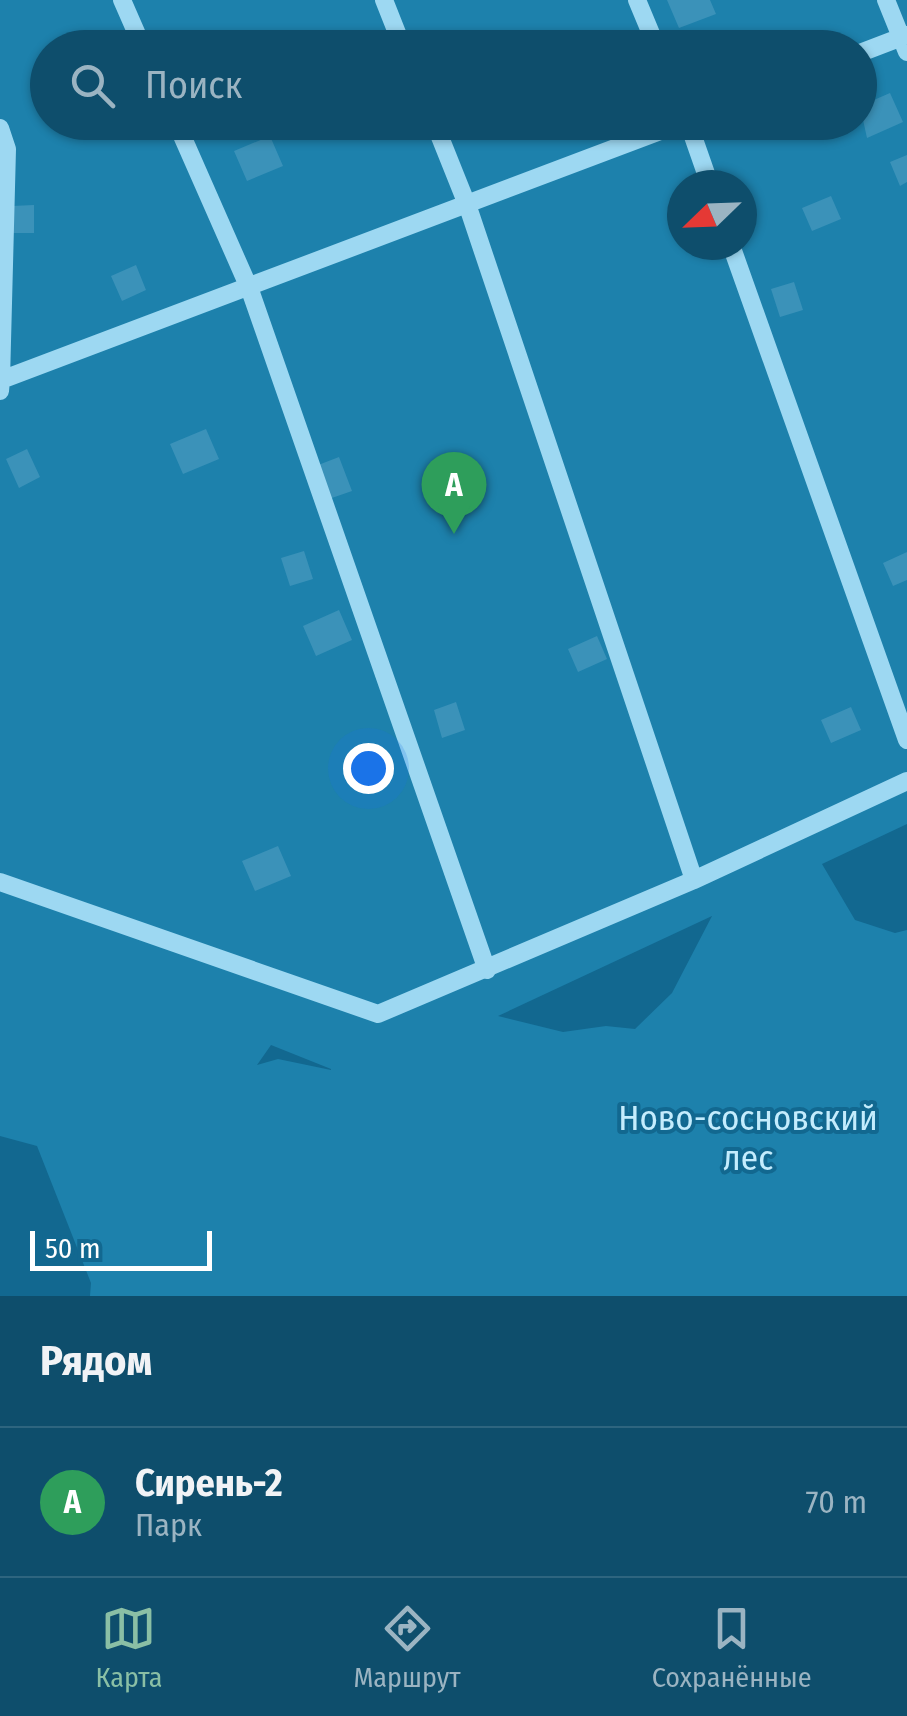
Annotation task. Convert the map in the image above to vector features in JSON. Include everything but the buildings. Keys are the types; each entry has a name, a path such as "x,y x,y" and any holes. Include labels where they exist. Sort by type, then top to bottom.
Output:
{"lane":[{"path":"122,0 135,30"},
{"path":"384,0 396,30"},
{"path":"637,0 650,30"},
{"path":"877,49 905,41 886,0"},
{"path":"0,128 7,149 1,386 640,140"},
{"path":"184,140 250,290 486,970"},
{"path":"441,140 468,208 694,880"},
{"path":"693,140 704,170"},
{"path":"737,260 907,740"},
{"path":"0,882 378,1014 694,880 907,781"}],"green space":[{"name":"Ново-сосновский лес","path":"0,0 907,0 907,824 822,864 855,920 895,933 907,930 907,1296 90,1296 91,1283 37,1146 0,1136","holes":["712,916 672,993 635,1029 606,1026 563,1032 498,1016","271,1045 331,1069 278,1059 257,1065"]}],"place":[{"name":"Сирень-2","path":"454,534"}]}
